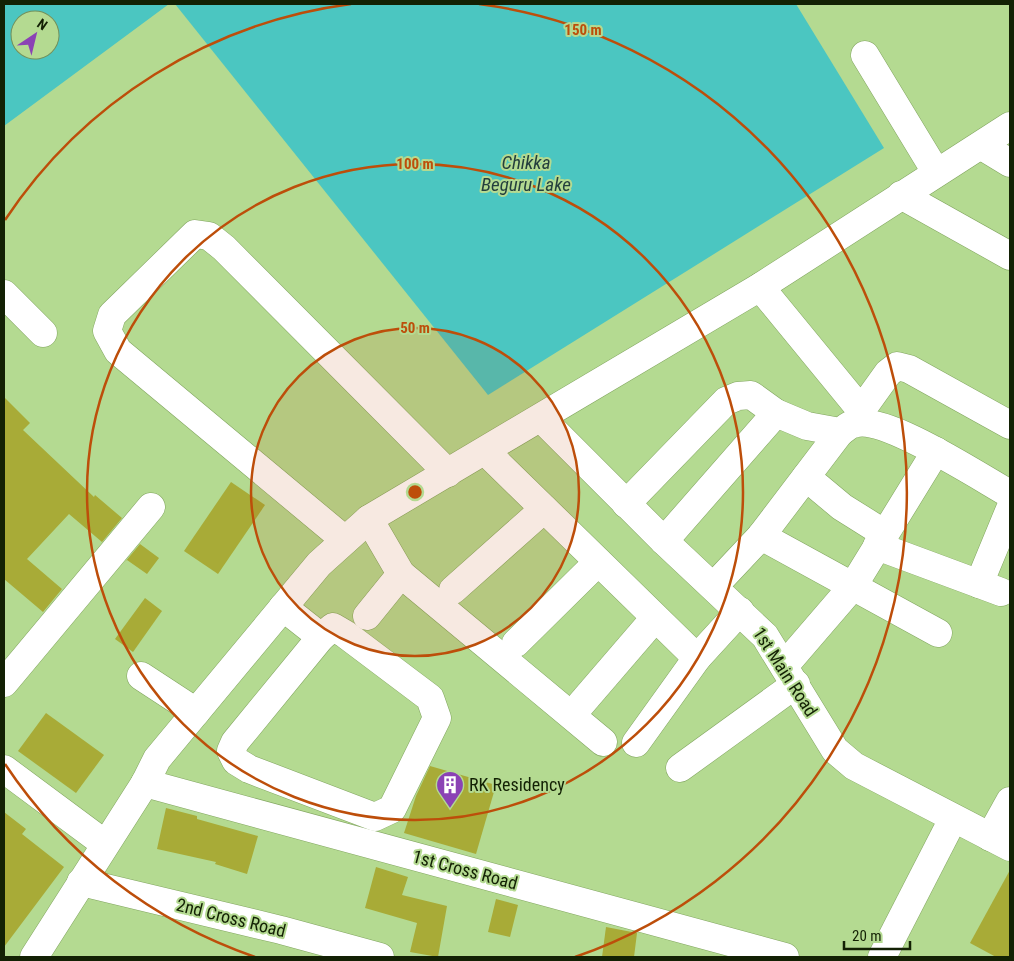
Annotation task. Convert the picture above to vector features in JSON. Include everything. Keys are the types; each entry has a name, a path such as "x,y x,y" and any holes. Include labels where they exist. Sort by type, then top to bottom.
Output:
{"street":[{"path":"865,55 936,172"},
{"path":"34,957 146,783 157,759 319,564 369,519 760,287 936,172 982,146 1010,126"},
{"path":"982,146 1010,163"},
{"path":"901,195 1010,256"},
{"path":"345,540 118,351 107,331 112,315 195,234 209,236 224,248 448,473"},
{"path":"760,287 856,404 865,405 888,373 897,366 909,369 1010,425"},
{"path":"4,294 43,333"},
{"path":"626,504 726,402 738,396 751,395 776,413 807,426 840,432"},
{"path":"664,541 776,413"},
{"name":"1st Main Road","path":"541,418 664,541 765,636 836,750 844,759 953,819 1000,842"},
{"path":"714,586 761,536 840,432 854,423 880,425 936,451 1010,494"},
{"path":"485,451 697,658"},
{"path":"680,768 790,674 853,586 936,451"},
{"path":"806,477 881,540 990,588 1010,509"},
{"path":"4,683 151,507"},
{"path":"452,590 544,509"},
{"path":"369,519 401,574 603,742"},
{"path":"761,536 938,633"},
{"path":"516,643 598,562"},
{"path":"367,616 401,574"},
{"path":"283,607 321,637"},
{"path":"636,744 697,658 740,611"},
{"path":"581,704 655,618"},
{"path":"333,627 430,698 437,718 418,752 392,809 375,817 342,805 249,769 236,761 231,751 235,742 321,637 333,627"},
{"path":"141,676 196,712"},
{"path":"4,770 105,844"},
{"name":"1st Cross Road","path":"146,783 785,957"},
{"path":"1000,842 1010,801"},
{"path":"338,835 342,805"},
{"path":"882,957 953,819"},
{"name":"2nd Cross Road","path":"81,882 281,930 380,957"}],"water":[{"path":"4,4 169,4 4,126"},
{"name":"Chikka Beguru Lake","path":"175,4 796,4 884,148 488,395"}],"building":[{"path":"4,397 30,423 23,430 94,497 95,495 122,518 102,542 69,514 27,559 62,589 43,612 4,579"},
{"path":"231,482 265,505 218,574 184,551"},
{"path":"140,544 159,558 147,574 127,560 125,562"},
{"path":"145,598 162,611 133,652 115,639"},
{"path":"46,713 104,755 76,793 18,751"},
{"name":"RK Residency","path":"430,766 496,785 476,854 404,833 416,796"},
{"path":"166,808 258,836 247,874 215,864 216,862 157,849"},
{"path":"4,812 26,829 22,834 64,867 4,947"},
{"path":"376,867 408,877 402,895 447,906 438,957 410,952 417,923 365,908"},
{"path":"1010,870 1010,957 996,957 970,943"},
{"path":"496,899 518,905 510,937 488,932"},
{"path":"606,927 637,933 634,957 602,957"}],"place":[{"name":"RK Residency","path":"450,809"}]}
